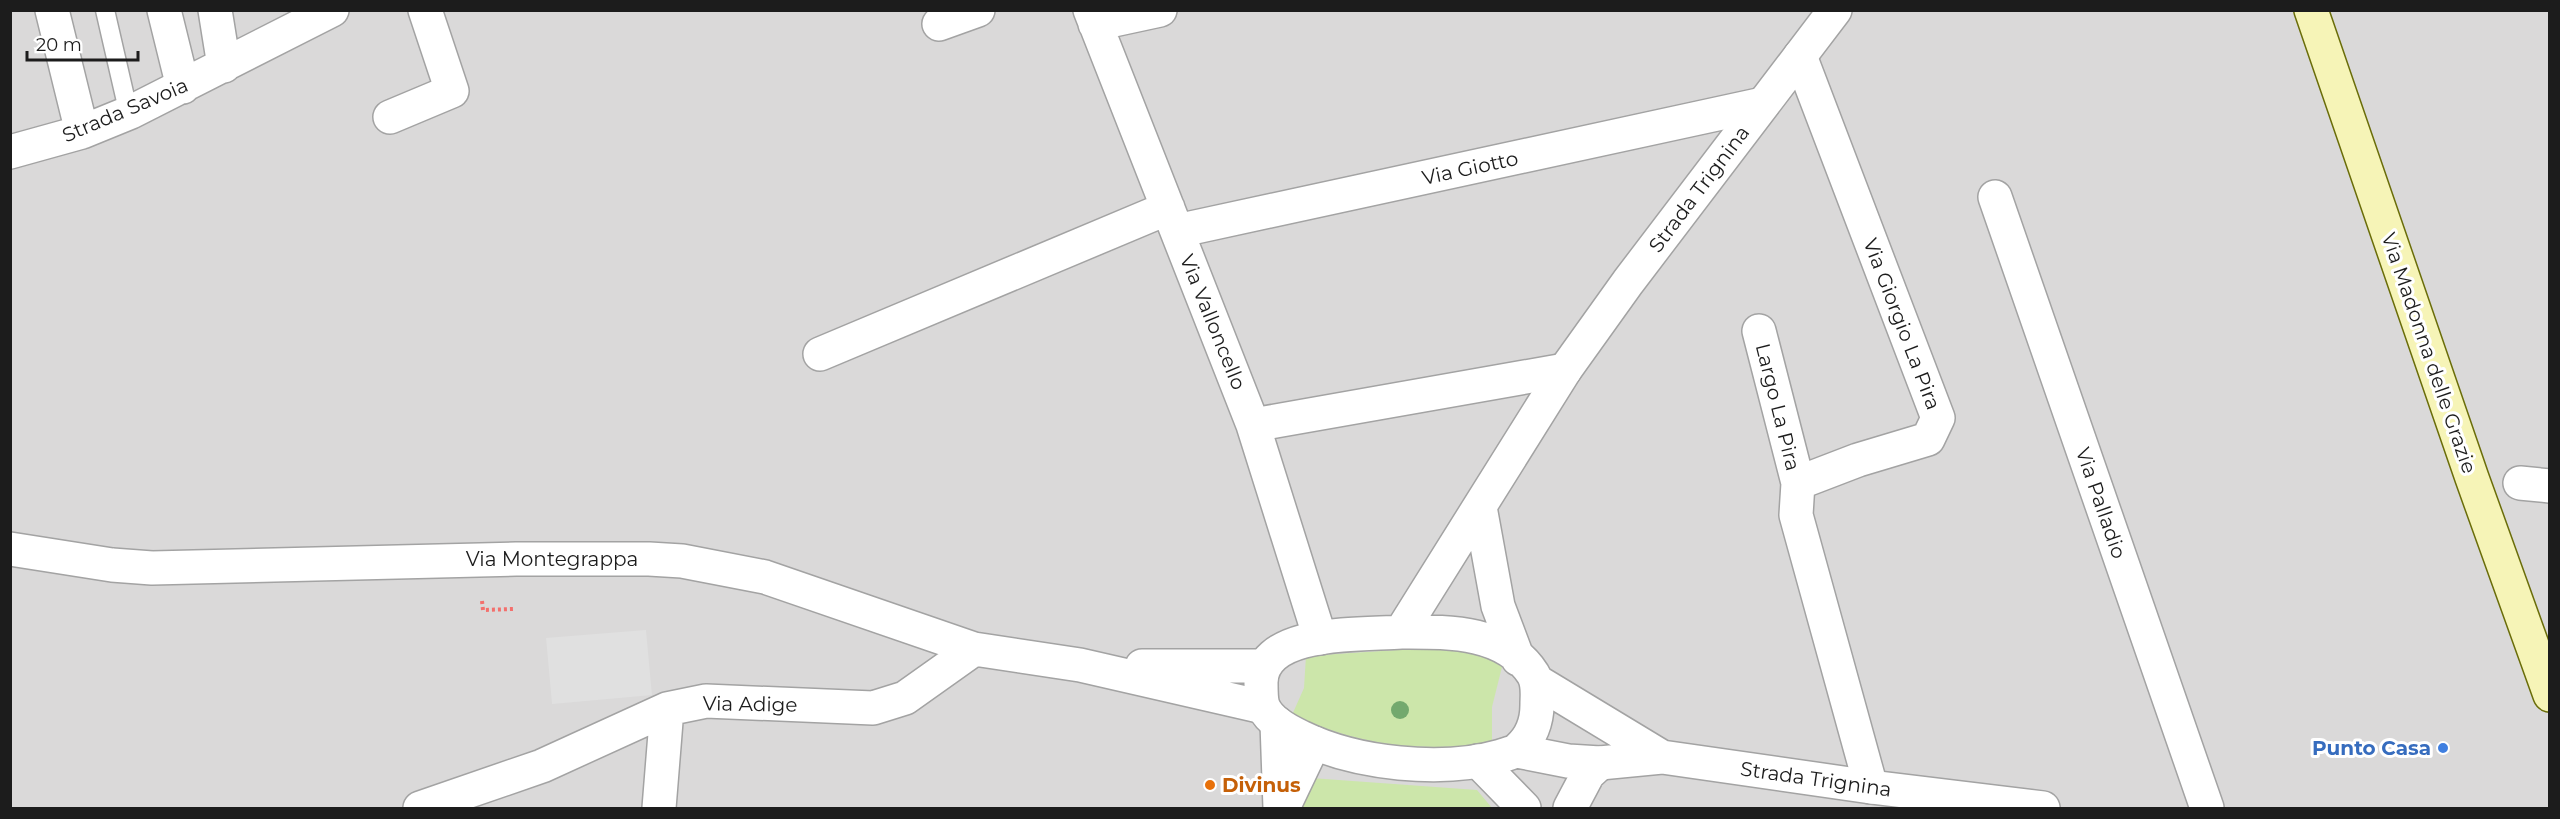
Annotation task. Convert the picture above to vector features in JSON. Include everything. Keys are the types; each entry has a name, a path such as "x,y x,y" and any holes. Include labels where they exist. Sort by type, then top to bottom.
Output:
{"main road":[{"name":"Via Madonna delle Grazie","path":"2311,10 2468,467 2550,695"}],"street":[{"path":"52,10 82,132"},
{"path":"164,10 183,87"},
{"path":"215,10 224,66"},
{"name":"Strada Savoia","path":"10,152 82,132 131,111 224,66 275,24 332,10"},
{"path":"390,117 452,90 425,10"},
{"path":"939,24 978,10"},
{"path":"1093,17 1160,10"},
{"name":"Strada Trignina","path":"1401,632 1565,370 1628,282 1835,10"},
{"name":"Via Valloncello","path":"1093,17 1253,425 1320,638"},
{"name":"Via Giorgio La Pira","path":"1798,483 1928,439 1938,418 1800,56"},
{"name":"Via Giotto","path":"820,354 1172,220 1763,104"},
{"name":"Via Palladio","path":"1995,197 2206,808"},
{"name":"Largo La Pira","path":"1759,331 1798,483"},
{"path":"1253,425 1565,370"},
{"path":"1798,483 1796,515 1871,787"},
{"path":"1480,507 1498,606 1528,670 1537,719 1526,740 1501,755 1525,808"},
{"name":"Via Montegrappa","path":"10,549 112,565 152,568 516,559 681,561 765,577 974,649 1080,665 1270,715 1314,743"},
{"name":"Strada Trignina","path":"1263,666 1276,653 1292,643 1320,638 1401,632 1459,633 1483,639 1504,648 1528,670 1662,757"},
{"name":"Via Adige","path":"420,808 542,766 667,709 706,701 873,708 905,698 974,649"},
{"name":"Via Montegrappa","path":"1080,665 1263,666"},
{"path":"1263,666 1261,675 1270,715 1282,808"},
{"path":"659,808 667,709"},
{"path":"1282,808 1314,743"},
{"name":"Strada Trignina","path":"1314,743 1337,752 1365,758 1432,764 1501,755 1600,763 1662,757 1871,787 2043,808"},
{"path":"1570,808 1588,774 1600,763"}],"lane":[{"path":"105,10 125,97 131,111"}],"path":[{"path":"482,601 483,610 513,609"}],"shaded area":[{"path":"11,11 2549,11 2549,808 11,808"},
{"path":"646,630 652,695 552,704 546,638"}],"green space":[{"path":"1427,648 1476,654 1502,667 1492,707 1492,744 1438,747 1390,744 1343,734 1292,715 1304,688 1306,656"},
{"path":"1311,778 1477,790 1492,808 1301,808"}],"place":[{"name":"Punto Casa","path":"2443,748"},
{"name":"Divinus","path":"1210,785"}]}
